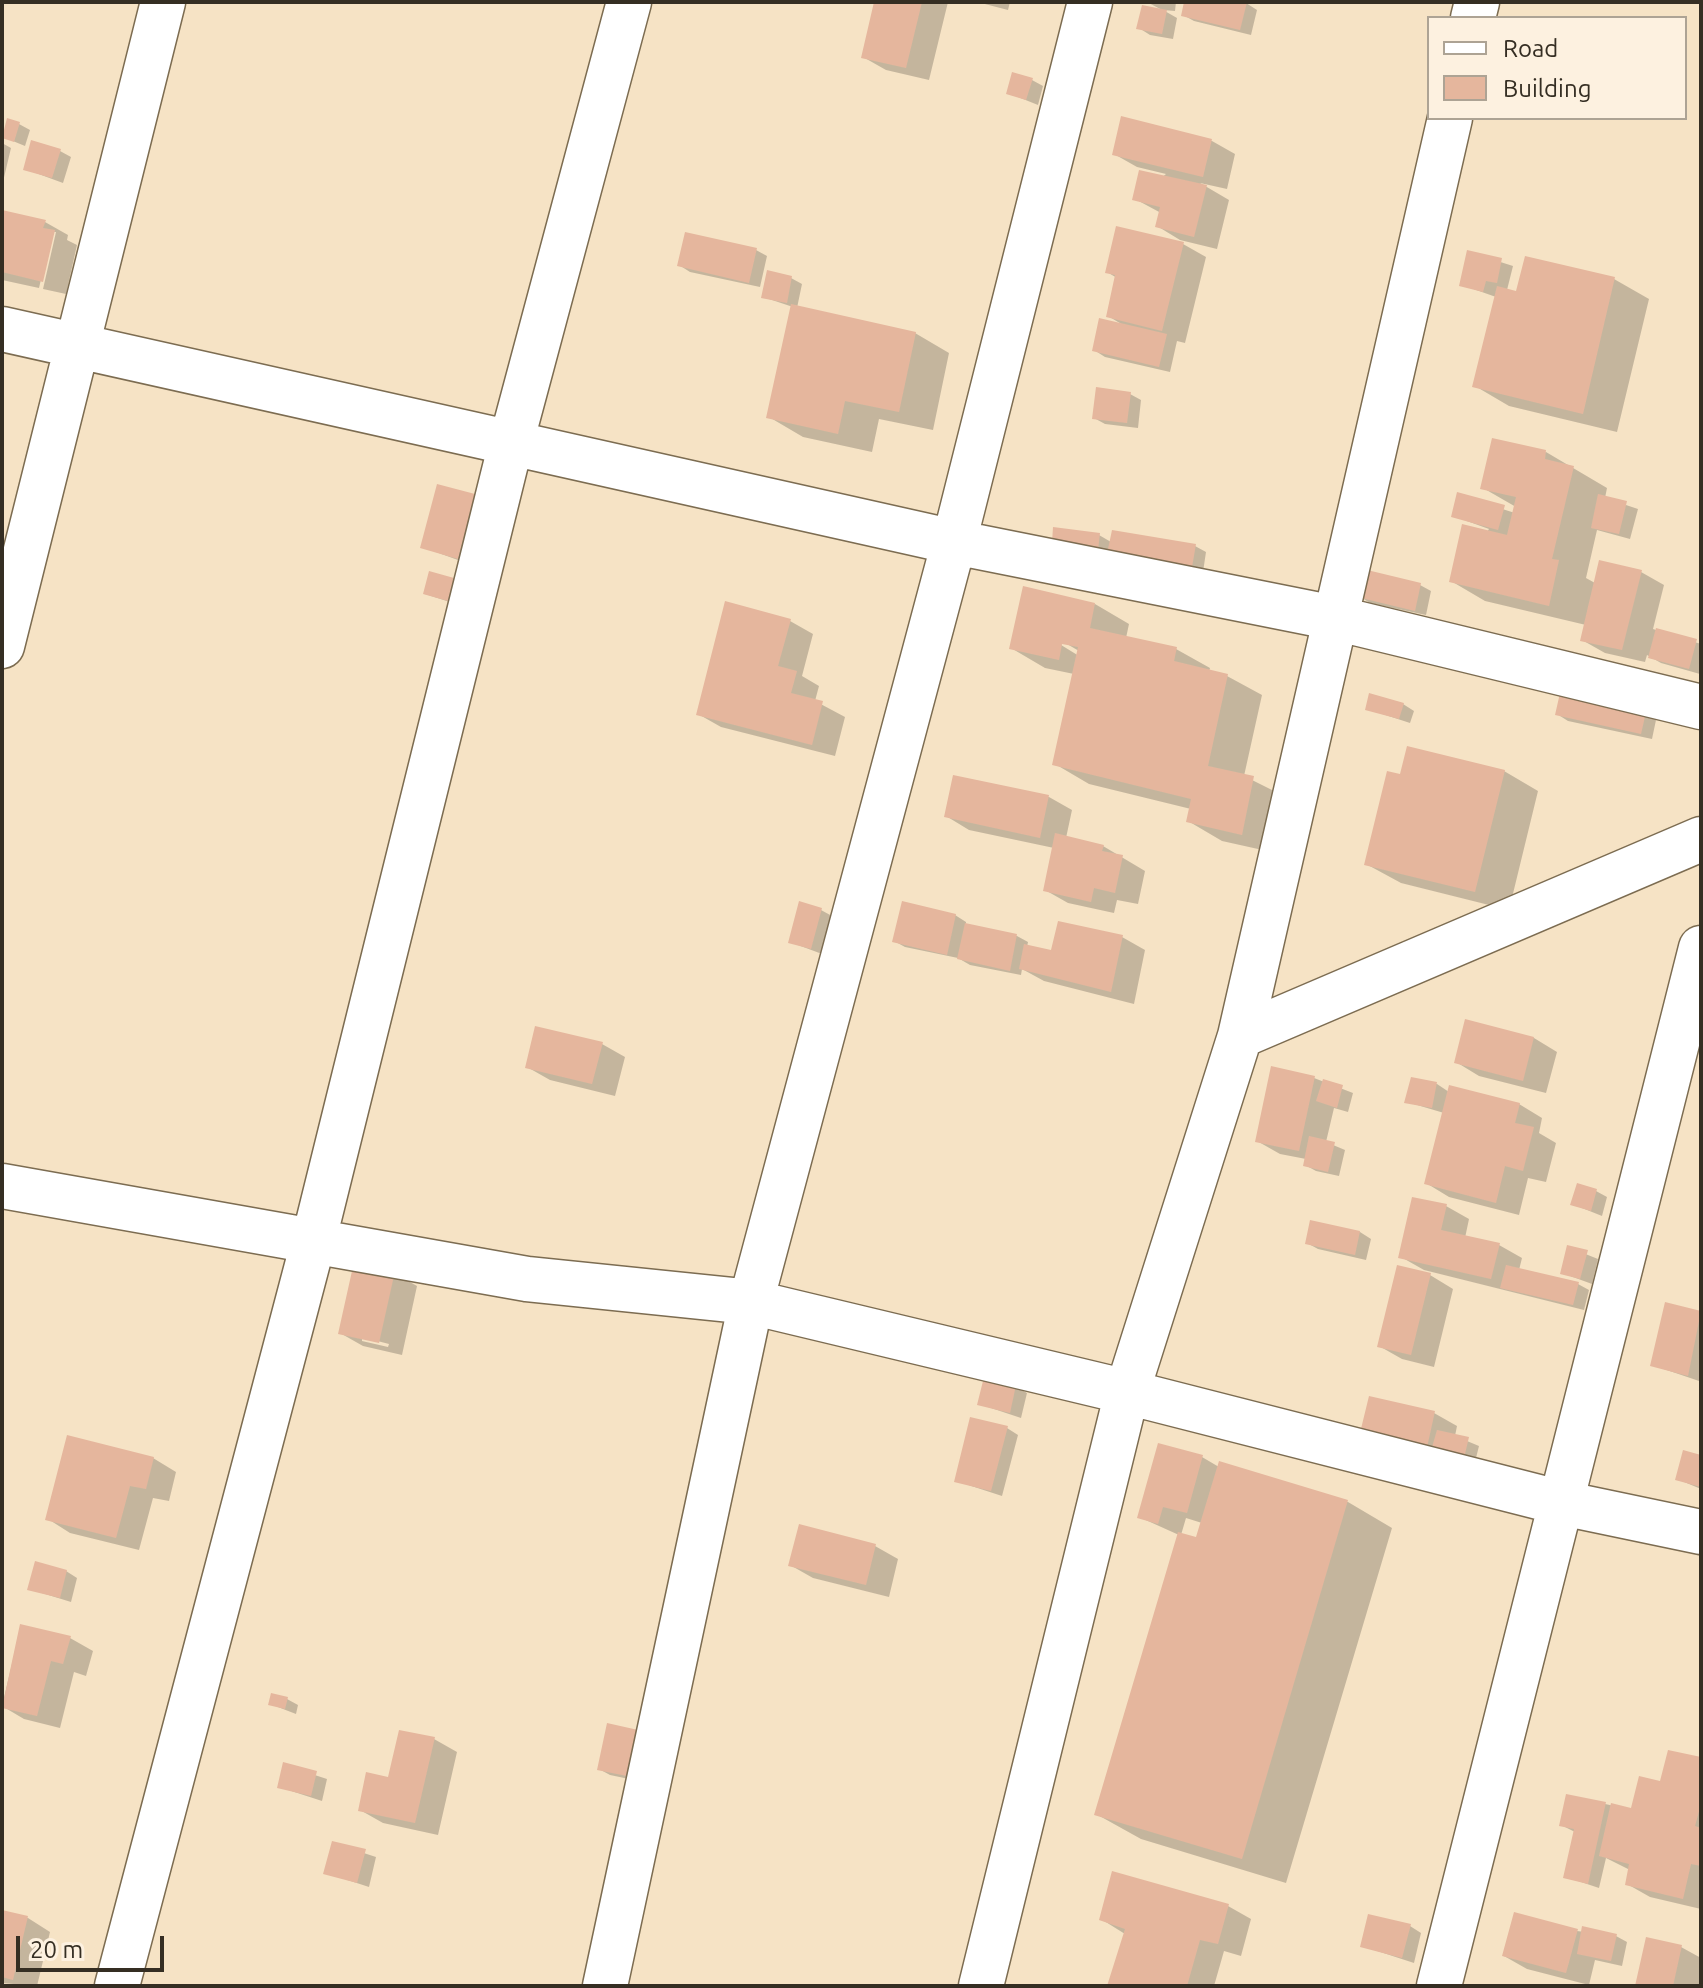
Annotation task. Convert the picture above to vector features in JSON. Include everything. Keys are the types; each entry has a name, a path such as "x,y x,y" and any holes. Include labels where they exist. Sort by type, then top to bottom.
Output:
{"street":[{"path":"2,646 163,2"},
{"path":"117,1986 313,1243 511,443 629,2"},
{"path":"605,1986 751,1302 954,542 1090,2"},
{"path":"981,1986 1127,1392 1240,1036 1450,120"},
{"path":"2,329 954,542 1335,618 1701,707"},
{"path":"1240,1036 1701,839"},
{"path":"1439,1986 1701,948"},
{"path":"2,1186 527,1279 751,1302 1127,1392 1562,1503 1701,1532"}],"building":[{"path":"874,2 922,2 906,68 861,58"},
{"path":"1184,2 1247,2 1240,30 1181,16"},
{"path":"1142,5 1167,10 1162,34 1136,29"},
{"path":"1012,72 1033,78 1026,100 1006,94"},
{"path":"1121,116 1212,139 1203,177 1112,155"},
{"path":"7,118 20,122 14,142 2,138"},
{"path":"31,140 61,149 52,178 23,170"},
{"path":"1139,170 1207,185 1194,237 1155,227 1160,207 1132,200"},
{"path":"2,210 46,220 43,228 55,230 43,282 2,272"},
{"path":"1116,226 1184,242 1162,331 1106,317 1115,275 1105,273"},
{"path":"685,232 757,248 749,283 677,266"},
{"path":"1467,250 1502,258 1497,283 1486,281 1483,292 1459,286"},
{"path":"1525,256 1615,277 1583,414 1472,387 1497,286 1516,291"},
{"path":"767,270 792,276 787,303 761,298"},
{"path":"791,304 916,332 899,412 845,401 838,434 766,418"},
{"path":"1099,318 1167,334 1159,367 1092,351"},
{"path":"1096,387 1131,392 1127,423 1092,419"},
{"path":"1492,438 1546,450 1545,459 1574,466 1552,559 1559,560 1549,606 1449,582 1462,524 1507,535 1516,497 1480,489"},
{"path":"437,484 475,494 458,559 420,548"},
{"path":"1457,492 1505,505 1498,530 1451,517"},
{"path":"1598,494 1627,501 1619,534 1591,528"},
{"path":"1053,527 1100,533 1098,550 1052,543"},
{"path":"1112,530 1196,544 1192,567 1107,554"},
{"path":"1599,560 1642,570 1622,650 1580,641"},
{"path":"1363,569 1421,583 1415,611 1357,597"},
{"path":"429,571 454,578 448,601 423,594"},
{"path":"1023,586 1095,603 1090,628 1177,647 1174,661 1228,674 1208,766 1254,776 1242,835 1186,822 1191,799 1052,765 1078,647 1062,644 1059,660 1009,649"},
{"path":"725,601 791,619 778,666 797,671 791,693 823,701 812,745 696,715"},
{"path":"1656,628 1697,639 1689,669 1648,658"},
{"path":"1369,693 1404,703 1399,719 1365,710"},
{"path":"1560,693 1646,712 1641,734 1555,715"},
{"path":"1407,746 1505,770 1475,892 1364,865 1387,771 1400,774"},
{"path":"953,775 1049,795 1040,838 944,817"},
{"path":"1055,833 1104,845 1102,851 1123,855 1115,893 1094,888 1091,902 1043,891"},
{"path":"799,901 822,908 811,949 788,943"},
{"path":"902,901 956,914 947,955 892,942"},
{"path":"1058,921 1123,935 1111,992 1019,969 1024,944 1051,950"},
{"path":"965,923 1017,934 1010,971 957,959"},
{"path":"1465,1019 1534,1037 1523,1081 1454,1063"},
{"path":"535,1026 603,1042 592,1084 525,1068"},
{"path":"1271,1066 1315,1076 1299,1151 1255,1142"},
{"path":"1411,1077 1437,1082 1432,1108 1404,1103"},
{"path":"1323,1079 1343,1085 1337,1108 1316,1101"},
{"path":"1449,1085 1520,1103 1515,1123 1534,1127 1523,1171 1505,1166 1496,1203 1424,1184"},
{"path":"1309,1136 1335,1142 1328,1172 1303,1166"},
{"path":"1577,1183 1597,1189 1591,1211 1570,1205"},
{"path":"1412,1197 1447,1204 1441,1230 1500,1243 1491,1279 1398,1258"},
{"path":"1310,1220 1360,1231 1355,1255 1305,1244"},
{"path":"1567,1245 1588,1250 1580,1279 1560,1274"},
{"path":"354,1262 395,1271 379,1343 338,1334"},
{"path":"1397,1265 1431,1273 1411,1355 1377,1347"},
{"path":"1506,1265 1579,1282 1573,1305 1500,1288"},
{"path":"1665,1302 1701,1311 1688,1376 1650,1366"},
{"path":"984,1377 1016,1385 1010,1413 977,1405"},
{"path":"1369,1396 1435,1411 1426,1452 1359,1437"},
{"path":"970,1417 1008,1426 991,1491 954,1482"},
{"path":"1437,1430 1469,1437 1464,1458 1431,1451"},
{"path":"67,1435 154,1457 146,1489 130,1486 116,1538 45,1520"},
{"path":"1158,1443 1203,1455 1187,1513 1163,1507 1158,1524 1137,1518"},
{"path":"1683,1450 1701,1455 1701,1487 1675,1480"},
{"path":"1219,1461 1348,1500 1242,1859 1094,1815 1178,1532 1196,1537"},
{"path":"799,1524 876,1544 866,1585 788,1566"},
{"path":"35,1561 67,1570 60,1598 27,1590"},
{"path":"20,1624 71,1636 63,1664 51,1661 37,1716 2,1708"},
{"path":"271,1693 288,1697 285,1709 268,1705"},
{"path":"607,1723 647,1732 637,1778 597,1770"},
{"path":"399,1730 435,1737 415,1823 358,1811 366,1772 388,1777"},
{"path":"1668,1750 1701,1757 1701,1804 1695,1826 1701,1828 1701,1866 1691,1864 1683,1899 1625,1885 1629,1864 1599,1856 1611,1803 1631,1808 1639,1776 1660,1781"},
{"path":"283,1762 317,1771 311,1796 277,1788"},
{"path":"1566,1794 1606,1802 1588,1884 1563,1878 1574,1829 1559,1826"},
{"path":"332,1841 366,1849 357,1883 323,1874"},
{"path":"1112,1871 1229,1904 1218,1944 1200,1940 1187,1986 1107,1986 1125,1929 1099,1920"},
{"path":"2,1910 28,1916 13,1980 2,1977"},
{"path":"1514,1912 1578,1929 1566,1973 1502,1956"},
{"path":"1368,1914 1411,1924 1402,1958 1360,1947"},
{"path":"1582,1926 1617,1934 1611,1961 1577,1954"},
{"path":"1646,1937 1682,1945 1673,1986 1635,1986"}]}
